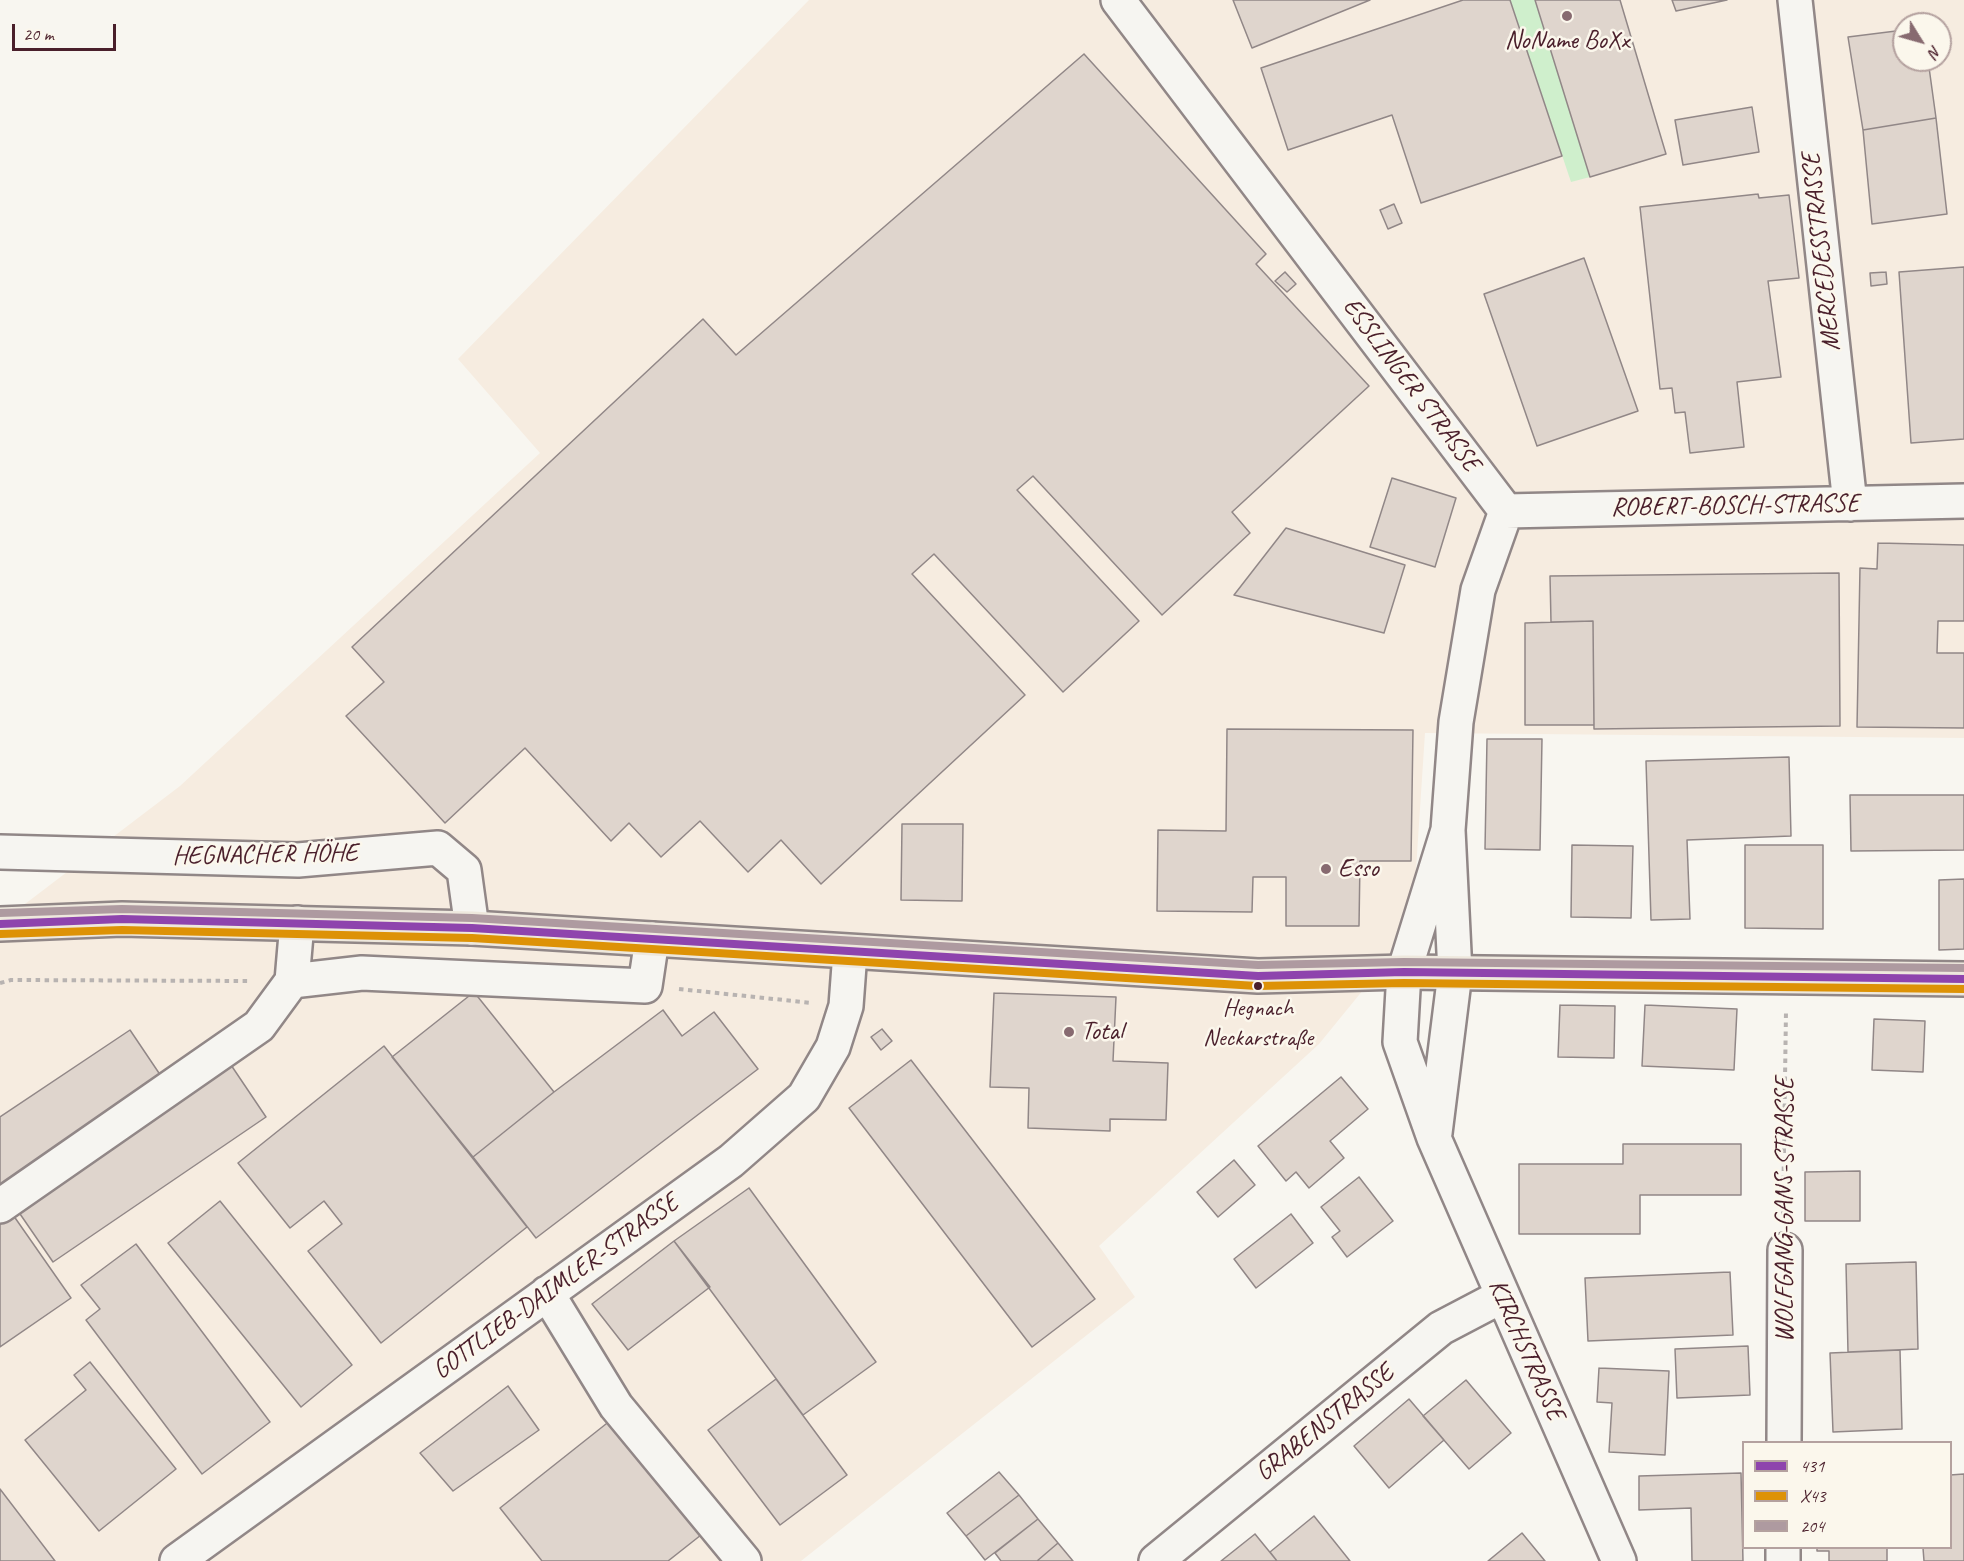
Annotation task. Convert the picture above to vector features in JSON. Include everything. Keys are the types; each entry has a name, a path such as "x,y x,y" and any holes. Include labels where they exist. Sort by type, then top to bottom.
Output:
{"main road":[{"path":"0,924 123,919 472,928 1258,976 1404,972 1964,979"}],"street":[{"name":"ESSLINGER STRASSE","path":"1118,0 1506,510"},
{"name":"MERCEDESSTRASSE","path":"1795,0 1850,504"},
{"name":"ROBERT-BOSCH-STRASSE","path":"1506,510 1964,501"},
{"path":"1434,1138 1455,973 1448,830 1456,722 1478,590 1506,510"},
{"path":"1404,972 1448,830"},
{"name":"HEGNACHER HÖHE","path":"0,852 298,860 438,848 464,870 472,928"},
{"path":"0,1206 259,1026 292,981 297,923"},
{"path":"292,981 362,973 645,986 652,939"},
{"name":"GOTTLIEB-DAIMLER-STRASSE","path":"177,1561 731,1161 804,1096 833,1047 846,1006 850,952"},
{"name":"KIRCHSTRASSE","path":"1404,972 1400,1042 1434,1138 1619,1561"},
{"name":"WOLFGANG-GANS-STRASSE","path":"1784,1441 1785,1250"},
{"path":"547,1293 616,1406 744,1561"},
{"name":"GRABENSTRASSE","path":"1156,1561 1441,1328 1502,1296"}],"path":[{"name":"WOLFGANG-GANS-STRASSE","path":"1785,1250 1782,1205 1787,977"},
{"path":"0,983 11,980 292,981"},
{"path":"645,986 846,1006"}],"shaded area":[{"path":"809,0 1964,0 1964,738 1425,733 1412,930 1319,1044 1099,1246 1135,1297 801,1561 0,1561 0,923 180,786 540,453 458,359"}],"green space":[{"path":"1510,0 1535,0 1590,177 1571,182"}],"building":[{"path":"1233,0 1370,0 1252,48"},
{"path":"1463,0 1510,0 1562,156 1421,203 1392,115 1288,150 1261,68"},
{"path":"1535,0 1620,0 1666,154 1590,177"},
{"path":"1672,0 1727,0 1676,11"},
{"path":"1892,32 1892,72 1930,72 1936,118 1863,130 1848,37"},
{"path":"1084,54 1266,254 1256,264 1369,386 1232,512 1250,533 1162,615 1033,476 1017,490 1139,621 1063,692 934,554 912,574 1025,695 821,884 781,840 748,872 700,821 661,857 629,823 611,841 525,748 445,823 346,716 384,682 352,647 703,319 736,355"},
{"path":"1752,107 1759,152 1683,165 1675,120"},
{"path":"1936,118 1947,214 1872,224 1863,130"},
{"path":"1758,194 1759,198 1789,195 1799,278 1768,281 1781,377 1737,382 1744,447 1690,453 1685,412 1675,413 1672,388 1660,389 1640,207"},
{"path":"1394,204 1402,223 1388,229 1380,210"},
{"path":"1584,258 1638,411 1537,446 1484,294"},
{"path":"1964,267 1964,439 1911,443 1899,272"},
{"path":"1285,272 1296,284 1287,292 1275,281"},
{"path":"1886,272 1887,284 1871,286 1870,273"},
{"path":"1392,478 1456,498 1435,567 1370,547"},
{"path":"1286,528 1405,565 1384,633 1234,595"},
{"path":"1878,543 1964,545 1964,621 1938,621 1937,653 1964,653 1964,728 1857,727 1860,568 1877,569"},
{"path":"1839,573 1840,726 1594,729 1593,621 1551,622 1550,576"},
{"path":"1593,621 1594,725 1525,725 1525,623"},
{"path":"1227,729 1413,730 1411,861 1360,861 1359,926 1286,926 1286,877 1253,877 1252,912 1157,911 1158,830 1226,831"},
{"path":"1487,739 1542,739 1540,850 1485,849"},
{"path":"1789,757 1791,836 1687,840 1690,919 1651,920 1646,761"},
{"path":"1850,795 1964,795 1964,850 1851,851"},
{"path":"902,824 963,824 962,901 901,900"},
{"path":"1572,845 1633,846 1631,918 1571,917"},
{"path":"1745,845 1823,845 1823,929 1745,928"},
{"path":"1964,879 1964,949 1939,950 1939,880"},
{"path":"474,992 554,1092 473,1157 392,1057"},
{"path":"994,993 1116,997 1113,1061 1168,1063 1166,1120 1110,1119 1110,1131 1028,1128 1029,1088 990,1087"},
{"path":"1560,1005 1615,1006 1614,1058 1558,1057"},
{"path":"1645,1005 1737,1009 1734,1070 1642,1066"},
{"path":"663,1010 682,1036 714,1012 758,1069 536,1238 473,1157 554,1092"},
{"path":"1874,1019 1925,1021 1923,1072 1872,1070"},
{"path":"882,1029 892,1041 881,1050 871,1037"},
{"path":"130,1030 165,1082 0,1193 0,1117"},
{"path":"384,1046 527,1227 381,1343 308,1251 342,1224 324,1201 290,1228 238,1163"},
{"path":"911,1060 1095,1299 1032,1347 849,1108"},
{"path":"231,1065 266,1117 53,1262 18,1211"},
{"path":"1341,1077 1368,1109 1330,1141 1344,1158 1309,1188 1296,1172 1286,1181 1258,1146"},
{"path":"1623,1144 1741,1144 1741,1195 1640,1195 1640,1234 1519,1234 1519,1164 1623,1164"},
{"path":"1234,1160 1255,1185 1218,1217 1197,1192"},
{"path":"1860,1171 1860,1221 1805,1221 1805,1172"},
{"path":"1359,1177 1393,1221 1347,1257 1332,1237 1340,1231 1321,1207"},
{"path":"749,1188 876,1362 803,1415 674,1241"},
{"path":"220,1201 352,1365 301,1407 168,1243"},
{"path":"11,1212 71,1298 0,1347 0,1220"},
{"path":"1291,1214 1313,1243 1256,1288 1234,1259"},
{"path":"674,1241 710,1287 628,1350 592,1304"},
{"path":"136,1244 270,1422 202,1474 86,1320 100,1309 81,1285"},
{"path":"1916,1262 1918,1349 1848,1352 1846,1264"},
{"path":"1730,1272 1733,1335 1588,1341 1585,1278"},
{"path":"1748,1346 1750,1395 1677,1398 1675,1349"},
{"path":"1900,1350 1902,1429 1833,1432 1830,1353"},
{"path":"90,1362 176,1469 99,1531 25,1440 86,1390 74,1375"},
{"path":"1599,1368 1669,1371 1665,1455 1609,1452 1612,1403 1597,1402"},
{"path":"776,1379 847,1475 780,1525 708,1430"},
{"path":"1466,1380 1511,1433 1469,1469 1423,1416"},
{"path":"508,1386 539,1430 453,1491 420,1453"},
{"path":"1409,1399 1444,1440 1389,1488 1354,1446"},
{"path":"611,1420 701,1535 668,1561 542,1561 500,1508"},
{"path":"999,1472 1019,1495 966,1536 947,1513"},
{"path":"1741,1473 1743,1561 1692,1561 1691,1508 1639,1510 1639,1476"},
{"path":"1964,1474 1964,1561 1924,1561 1923,1549 1952,1549 1952,1475"},
{"path":"0,1489 55,1561 0,1561"},
{"path":"1019,1495 1038,1519 985,1560 966,1536"},
{"path":"1314,1516 1350,1561 1277,1561 1270,1552"},
{"path":"1038,1519 1058,1543 1037,1561 1001,1561 995,1553"},
{"path":"1522,1533 1545,1561 1488,1561"},
{"path":"1255,1534 1277,1561 1221,1561"},
{"path":"1058,1543 1073,1561 1037,1561"},
{"path":"1817,1549 1887,1549 1887,1561 1829,1561 1829,1551 1817,1551"}],"transit line":[{"name":"204","path":"0,913 122,909 472,918 1258,965 1404,962 1964,968"},
{"name":"431","path":"0,924 122,919 472,928 1258,976 1404,972 1964,979"},
{"name":"X43","path":"0,934 122,930 472,938 1257,986 1404,983 1964,989"}],"place":[{"name":"NoName BoXx","path":"1567,16"},
{"name":"Esso","path":"1326,869"},
{"name":"Hegnach Neckarstraße","path":"1258,986"},
{"name":"Total","path":"1069,1032"}]}
